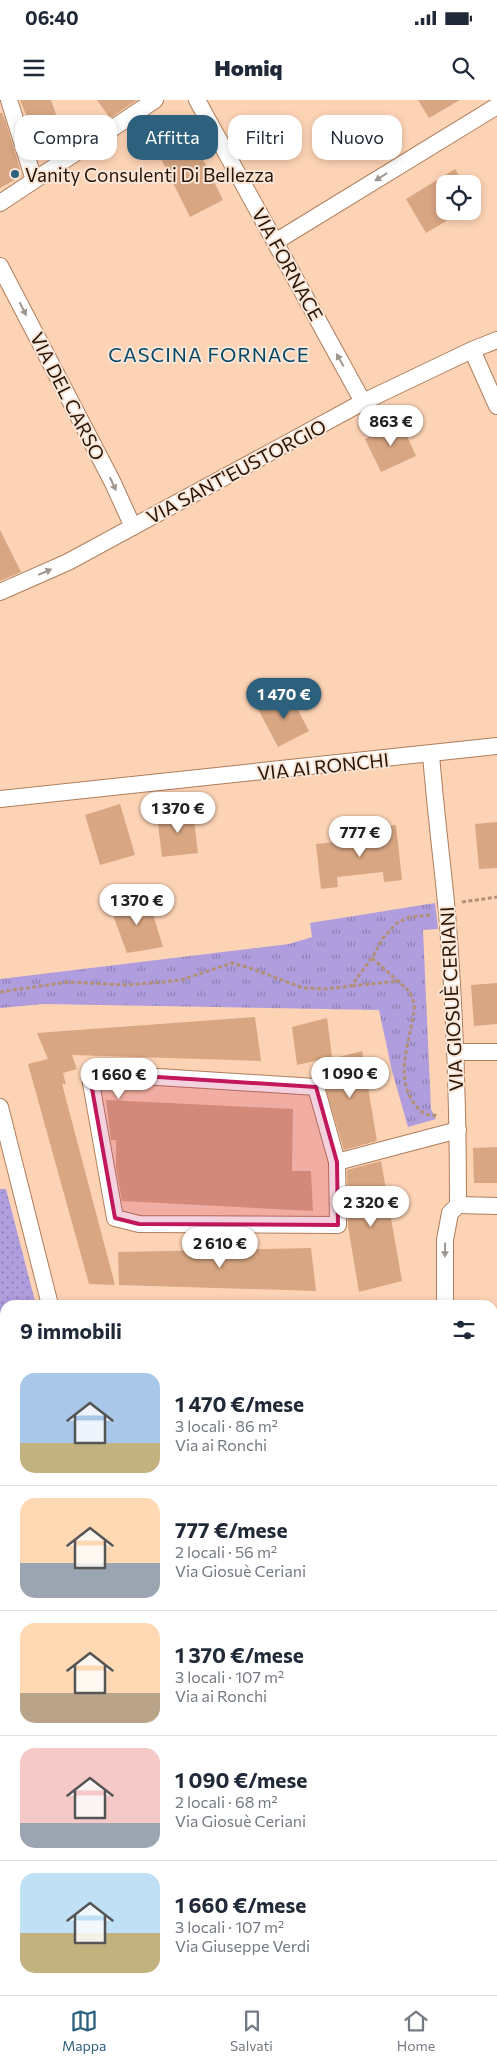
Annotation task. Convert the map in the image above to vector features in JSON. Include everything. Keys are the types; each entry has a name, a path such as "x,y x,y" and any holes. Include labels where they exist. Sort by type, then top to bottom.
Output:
{"street":[{"path":"8,100 34,180"},
{"path":"0,203 155,100"},
{"name":"VIA FORNACE","path":"197,100 363,402"},
{"path":"276,242 497,106"},
{"name":"VIA DEL CARSO","path":"0,266 108,472 133,527"},
{"name":"VIA SANT'EUSTORGIO","path":"0,592 68,562 363,402 497,340"},
{"path":"472,350 497,406"},
{"name":"VIA AI RONCHI","path":"0,799 497,746"},
{"name":"VIA GIOSUÈ CERIANI","path":"431,754 447,914 458,1113 458,1205"},
{"path":"455,1052 497,1052"},
{"path":"95,1073 316,1087 337,1162 338,1225 139,1224 115,1218 91,1083 95,1073"},
{"path":"0,1107 49,1300"},
{"path":"337,1162 458,1130"},
{"path":"445,1300 445,1240 450,1213 458,1205 497,1206"}],"path":[{"path":"351,986 372,958 383,938 397,922 410,917 457,913 456,902 497,898"},
{"path":"372,958 409,991 415,1007 404,1062 408,1092 414,1104 422,1113 430,1116 458,1113"},
{"path":"0,992 68,982 126,985 181,980 232,964 250,968 303,988 325,989 398,981"}],"highlighted area":[{"path":"95,1073 316,1087 337,1162 338,1225 139,1224 115,1218 91,1083"}],"green space":[{"path":"435,903 438,929 423,930 431,1109 436,1119 408,1127 392,1071 379,1010 44,1004 0,1008 0,979 289,944 312,937 310,923"},
{"path":"0,1189 6,1189 35,1300 0,1300"}],"building":[{"path":"20,100 51,100 56,115 26,115"},
{"path":"97,100 137,100 114,115 108,115"},
{"path":"418,100 460,100 429,118"},
{"path":"0,113 2,113 15,152 15,160 17,160 22,176 0,188"},
{"path":"162,160 203,160 223,200 190,217"},
{"path":"455,169 459,175 445,175"},
{"path":"436,181 436,220 448,220 426,233 406,199"},
{"path":"401,423 416,456 381,472 365,439"},
{"path":"0,530 21,572 0,581"},
{"path":"289,693 309,731 278,747 258,709"},
{"path":"120,804 135,855 100,865 85,815"},
{"path":"193,812 198,853 162,857 157,816"},
{"path":"497,822 497,868 479,869 475,824"},
{"path":"396,825 402,880 384,882 383,872 337,877 338,887 321,889 316,844 382,837 381,827"},
{"path":"148,898 163,947 127,953 110,907"},
{"path":"497,983 497,1024 474,1026 471,985"},
{"path":"255,1017 261,1061 72,1055 77,1069 63,1073 66,1084 62,1084 115,1285 89,1284 28,1064 48,1059 37,1033"},
{"path":"327,1018 332,1057 297,1065 292,1027"},
{"path":"362,1051 377,1141 344,1150 323,1080 320,1062"},
{"path":"106,1100 293,1109 292,1171 311,1171 313,1211 122,1201 116,1168 116,1140 111,1140"},
{"path":"497,1147 497,1183 474,1183 473,1148"},
{"path":"381,1161 402,1281 359,1292 348,1226 347,1170"},
{"path":"311,1248 316,1291 119,1285 118,1252"}],"place":[{"name":"Vanity Consulenti Di Bellezza","path":"15,174"}],"district":[{"name":"CASCINA FORNACE","path":"209,354"}]}
